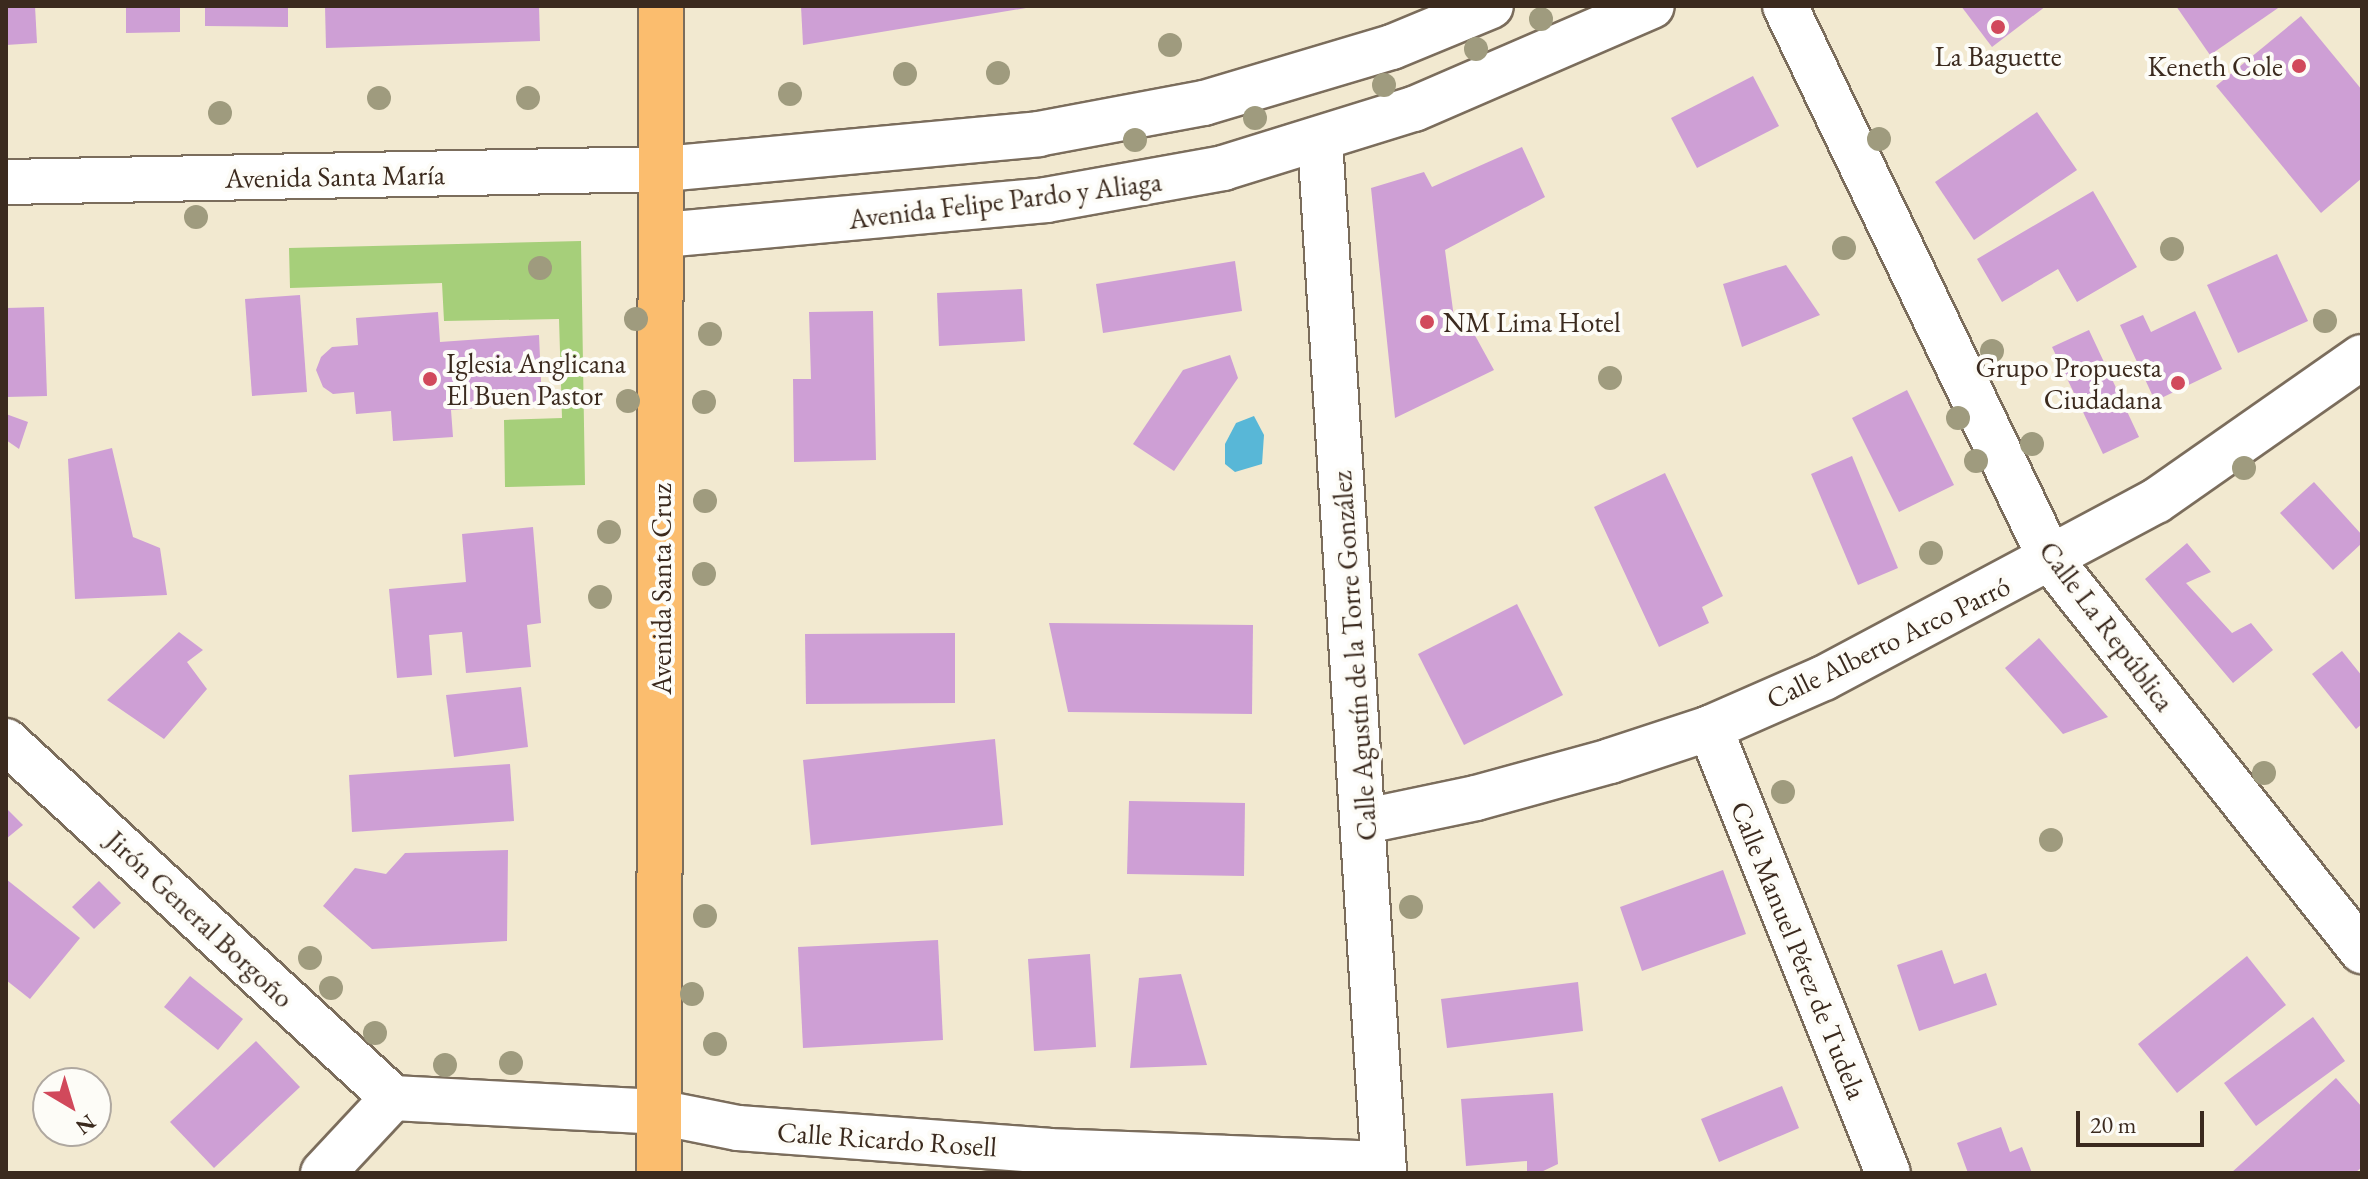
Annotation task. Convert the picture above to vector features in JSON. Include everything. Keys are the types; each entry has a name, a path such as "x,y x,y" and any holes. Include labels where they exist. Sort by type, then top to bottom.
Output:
{"main road":[{"name":"Avenida Santa Cruz","path":"659,1173 664,169 661,6"}],"street":[{"path":"664,169 916,148 1116,122 1318,70 1491,6"},
{"name":"Avenida Felipe Pardo y Aliaga","path":"663,235 1046,200 1223,168 1320,140 1492,79 1652,6"},
{"name":"Calle La República","path":"1785,6 2051,560 2362,951"},
{"name":"Calle Agustín de la Torre González","path":"1320,140 1366,821 1383,1168"},
{"name":"Avenida Santa María","path":"6,182 664,169"},
{"name":"Calle Alberto Arco Parró","path":"1366,821 1544,782 1710,728 1824,678 2051,560 2156,501 2362,357"},
{"name":"Calle Manuel Pérez de Tudela","path":"1710,728 1888,1173"},
{"name":"Jirón General Borgoño","path":"6,741 393,1098"},
{"path":"323,1173 393,1098"},
{"name":"Calle Ricardo Rosell","path":"393,1098 658,1112 738,1128 1048,1162 1383,1168"}],"green space":[{"path":"581,241 585,485 505,487 504,420 562,418 559,319 444,321 442,283 290,288 289,248"}],"water":[{"path":"1254,416 1264,435 1262,464 1235,472 1225,464 1225,444 1236,423"}],"building":[{"path":"6,6 35,6 37,43 6,45"},
{"path":"126,6 180,6 180,32 126,33"},
{"path":"205,6 288,6 288,27 205,26"},
{"path":"325,6 539,6 540,41 326,48"},
{"path":"801,6 1026,6 1026,8 803,45"},
{"name":"La Baguette","path":"1961,6 2046,6 1992,47"},
{"path":"2176,6 2281,6 2210,55"},
{"path":"2301,16 2362,90 2362,178 2321,213 2216,86"},
{"path":"1753,76 1779,126 1697,168 1671,118"},
{"path":"2037,112 2077,170 1974,240 1935,182"},
{"name":"NM Lima Hotel","path":"1522,147 1545,197 1445,250 1455,325 1467,321 1494,370 1395,418 1371,188 1424,172 1432,187"},
{"path":"2093,191 2137,267 2077,302 2058,269 2002,302 1977,259"},
{"path":"2277,254 2308,321 2238,353 2207,285"},
{"path":"1235,261 1242,311 1103,333 1096,284"},
{"path":"1786,265 1820,315 1742,347 1723,284"},
{"path":"1022,289 1025,341 939,346 937,293"},
{"path":"300,295 307,392 252,396 245,299"},
{"path":"44,307 47,396 6,397 6,308"},
{"path":"873,311 876,460 794,462 793,379 811,379 809,312"},
{"path":"2195,311 2222,369 2155,401 2120,325 2143,315 2151,332"},
{"name":"Iglesia Anglicana El Buen Pastor","path":"438,312 440,342 539,335 542,403 451,410 453,437 393,441 391,411 356,414 354,392 333,394 323,387 316,370 321,357 332,347 358,345 356,318"},
{"path":"2089,330 2139,437 2103,454 2052,347"},
{"path":"1230,355 1238,378 1174,471 1133,444 1183,370"},
{"path":"1907,390 1954,485 1899,512 1852,418"},
{"path":"6,414 28,422 19,449 6,440"},
{"path":"112,448 133,537 160,548 167,595 75,599 68,459"},
{"path":"1852,456 1898,568 1858,585 1811,474"},
{"path":"1665,473 1723,596 1702,607 1709,623 1659,647 1594,507"},
{"path":"2314,482 2362,535 2362,543 2333,570 2280,513"},
{"path":"533,527 541,623 527,625 531,667 466,673 462,632 429,635 432,675 397,678 389,589 466,582 462,534"},
{"path":"2187,543 2211,572 2186,583 2232,633 2251,623 2273,650 2233,683 2145,579"},
{"path":"1517,604 1563,695 1464,745 1418,654"},
{"path":"1049,623 1253,625 1252,714 1068,712"},
{"path":"179,632 203,650 187,662 207,689 164,739 107,700"},
{"path":"955,633 955,703 806,704 805,634"},
{"path":"2039,638 2108,717 2063,734 2005,668"},
{"path":"2342,651 2362,676 2362,724 2356,729 2312,674"},
{"path":"521,687 528,747 454,757 446,695"},
{"path":"995,739 1003,825 811,845 803,760"},
{"path":"510,764 514,821 352,832 349,775"},
{"path":"1129,801 1245,803 1244,876 1127,874"},
{"path":"6,808 23,825 6,839"},
{"path":"508,850 507,941 372,949 323,906 355,868 386,874 405,853"},
{"path":"1723,870 1746,934 1642,971 1620,907"},
{"path":"6,879 80,938 30,999 6,980"},
{"path":"99,881 121,903 94,929 72,907"},
{"path":"938,940 943,1040 803,1048 798,947"},
{"path":"1942,950 1954,984 1986,973 1997,1005 1919,1031 1897,965"},
{"path":"1090,954 1096,1047 1034,1051 1028,959"},
{"path":"2247,956 2286,1005 2177,1093 2138,1044"},
{"path":"1181,974 1207,1065 1130,1068 1139,978"},
{"path":"190,976 243,1019 218,1050 164,1007"},
{"path":"1578,982 1583,1031 1447,1048 1441,999"},
{"path":"2313,1017 2345,1061 2256,1126 2224,1083"},
{"path":"256,1041 300,1087 214,1168 170,1122"},
{"path":"2336,1078 2362,1107 2362,1167 2355,1173 2231,1173"},
{"path":"1782,1086 1799,1128 1719,1162 1701,1119"},
{"path":"1553,1093 1558,1164 1539,1173 1527,1173 1527,1161 1466,1166 1461,1099"},
{"path":"2001,1127 2010,1152 2022,1147 2032,1173 1968,1173 1957,1143"}],"place":[{"name":"La Baguette","path":"1998,27"},
{"name":"Keneth Cole","path":"2299,66"},
{"name":"NM Lima Hotel","path":"1427,322"},
{"name":"Iglesia Anglicana El Buen Pastor","path":"430,379"},
{"name":"Grupo Propuesta Ciudadana","path":"2178,383"}]}
